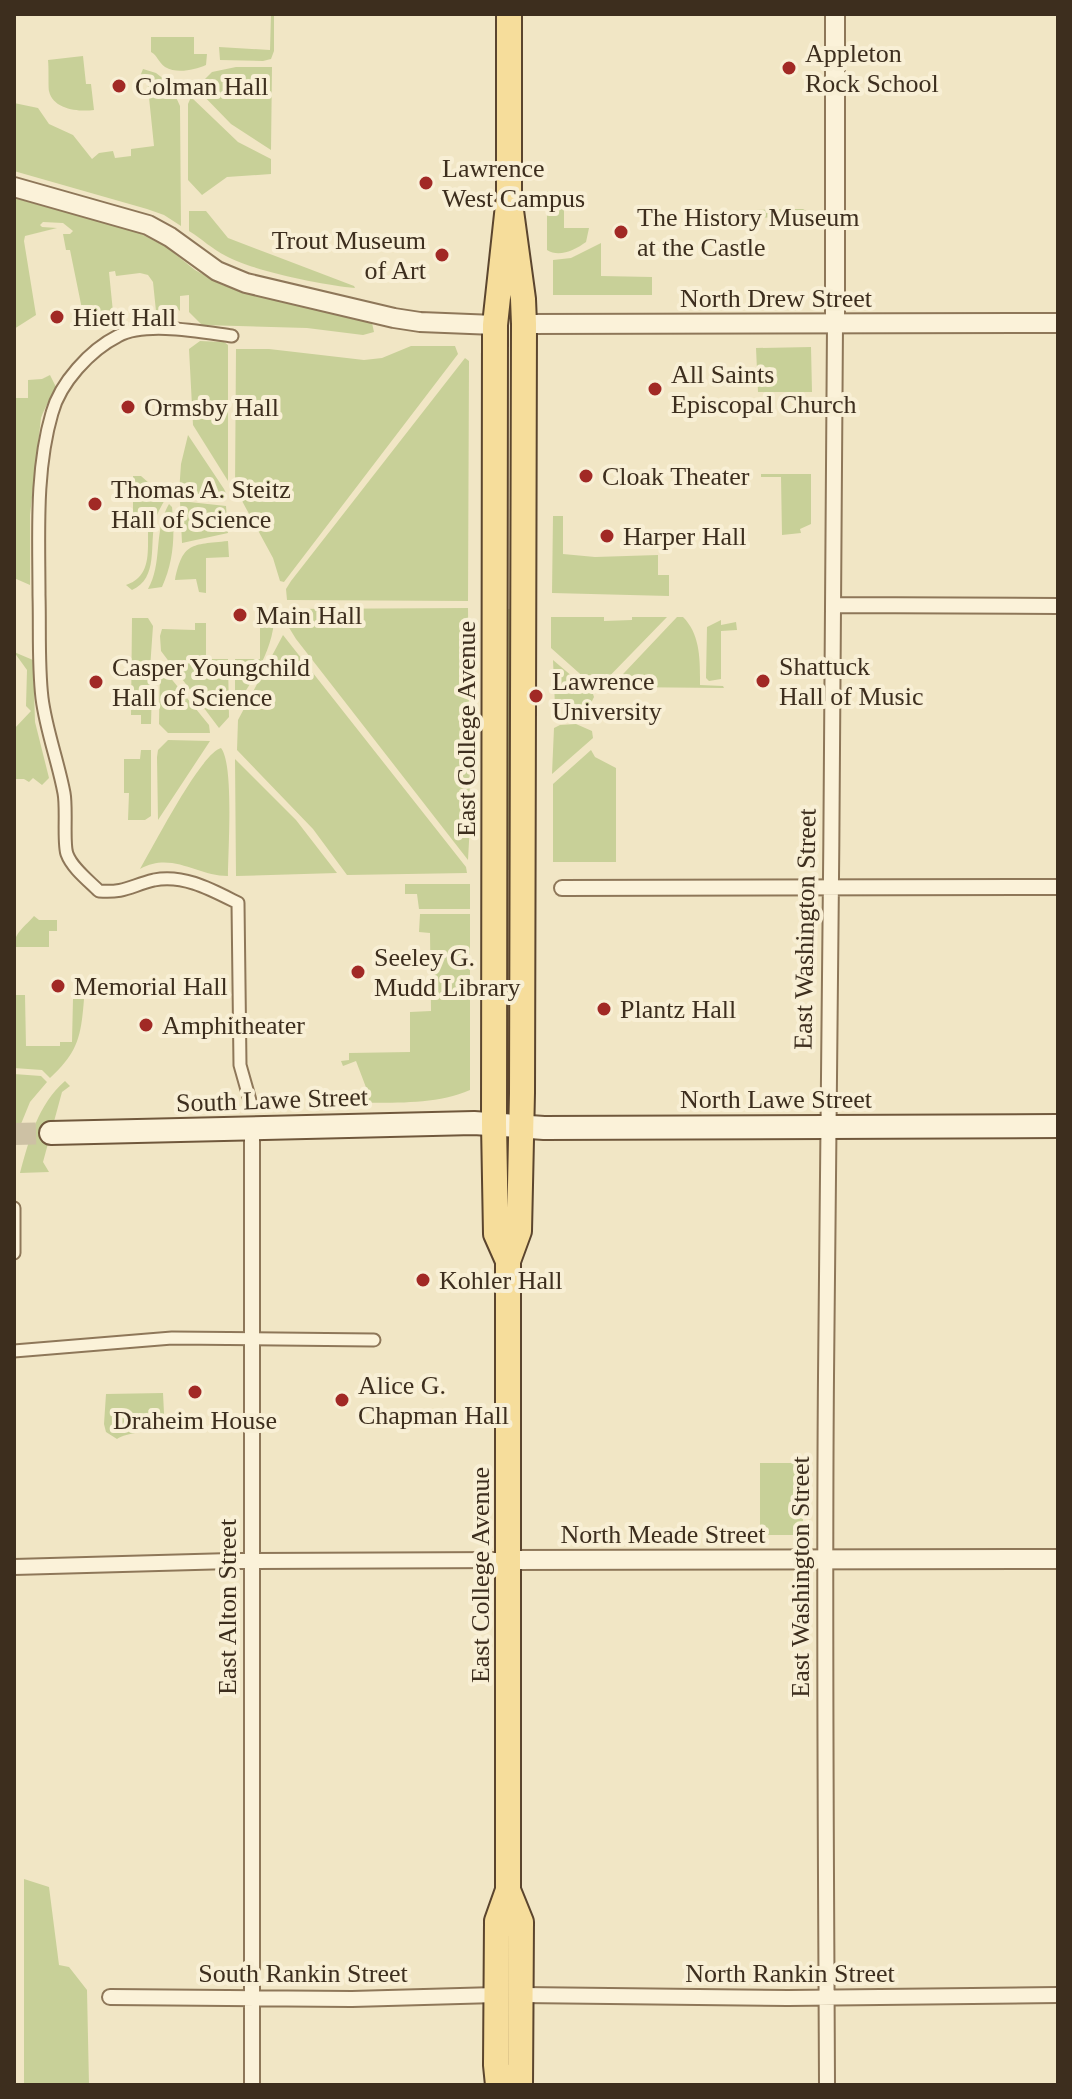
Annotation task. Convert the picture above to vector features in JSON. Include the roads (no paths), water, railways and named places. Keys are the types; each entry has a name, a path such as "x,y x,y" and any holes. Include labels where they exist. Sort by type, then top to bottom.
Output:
{"main road":[{"name":"East College Avenue","path":"508,1261 496,1234 494,1124 495,325 509,196 509,14"},
{"name":"East College Avenue","path":"498,2085 497,1921 508,1890 508,1261 519,1231 524,877 524,324 509,196"},
{"name":"North Lawe Street","path":"494,1124 521,1127 1058,1126"},
{"name":"South Lawe Street","path":"51,1133 494,1124"},
{"name":"East College Avenue","path":"508,1890 521,1922 520,2085"}],"street":[{"name":"East Washington Street","path":"827,2085 826,1561 834,605 835,14"},
{"path":"14,187 148,225 217,271 246,283 407,320 495,325"},
{"name":"North Drew Street","path":"495,325 1058,323"},
{"path":"232,336 184,330 131,331 97,350 65,388 52,412 41,488 38,523 39,639 45,716 65,796 67,853 81,873 99,891 120,892 149,881 178,879 238,903 240,1065 251,1104"},
{"path":"834,605 1058,606"},
{"path":"562,888 1058,887"},
{"name":"East Alton Street","path":"252,1128 252,2085"},
{"path":"14,1208 14,1253"},
{"path":"14,1351 172,1338 374,1340"},
{"name":"North Meade Street","path":"508,1560 1058,1559"},
{"path":"14,1567 252,1561 508,1560"},
{"name":"South Rankin Street","path":"110,1997 352,1999 496,1995"},
{"name":"North Rankin Street","path":"521,1995 1058,1995"}],"tunnel":[{"path":"14,1134 51,1133"}],"place":[{"name":"Appleton Rock School","path":"789,68"},
{"name":"Colman Hall","path":"119,86"},
{"name":"Lawrence West Campus","path":"426,183"},
{"name":"The History Museum at the Castle","path":"621,232"},
{"name":"Trout Museum of Art","path":"442,255"},
{"name":"Hiett Hall","path":"57,317"},
{"name":"All Saints Episcopal Church","path":"655,389"},
{"name":"Ormsby Hall","path":"128,407"},
{"name":"Cloak Theater","path":"586,476"},
{"name":"Thomas A. Steitz Hall of Science","path":"95,504"},
{"name":"Harper Hall","path":"607,536"},
{"name":"Main Hall","path":"240,615"},
{"name":"Shattuck Hall of Music","path":"763,681"},
{"name":"Casper Youngchild Hall of Science","path":"96,682"},
{"name":"Lawrence University","path":"536,696"},
{"name":"Seeley G. Mudd Library","path":"358,972"},
{"name":"Memorial Hall","path":"58,986"},
{"name":"Plantz Hall","path":"604,1009"},
{"name":"Amphitheater","path":"146,1025"},
{"name":"Kohler Hall","path":"423,1280"},
{"name":"Draheim House","path":"195,1392"},
{"name":"Alice G. Chapman Hall","path":"342,1400"}]}
